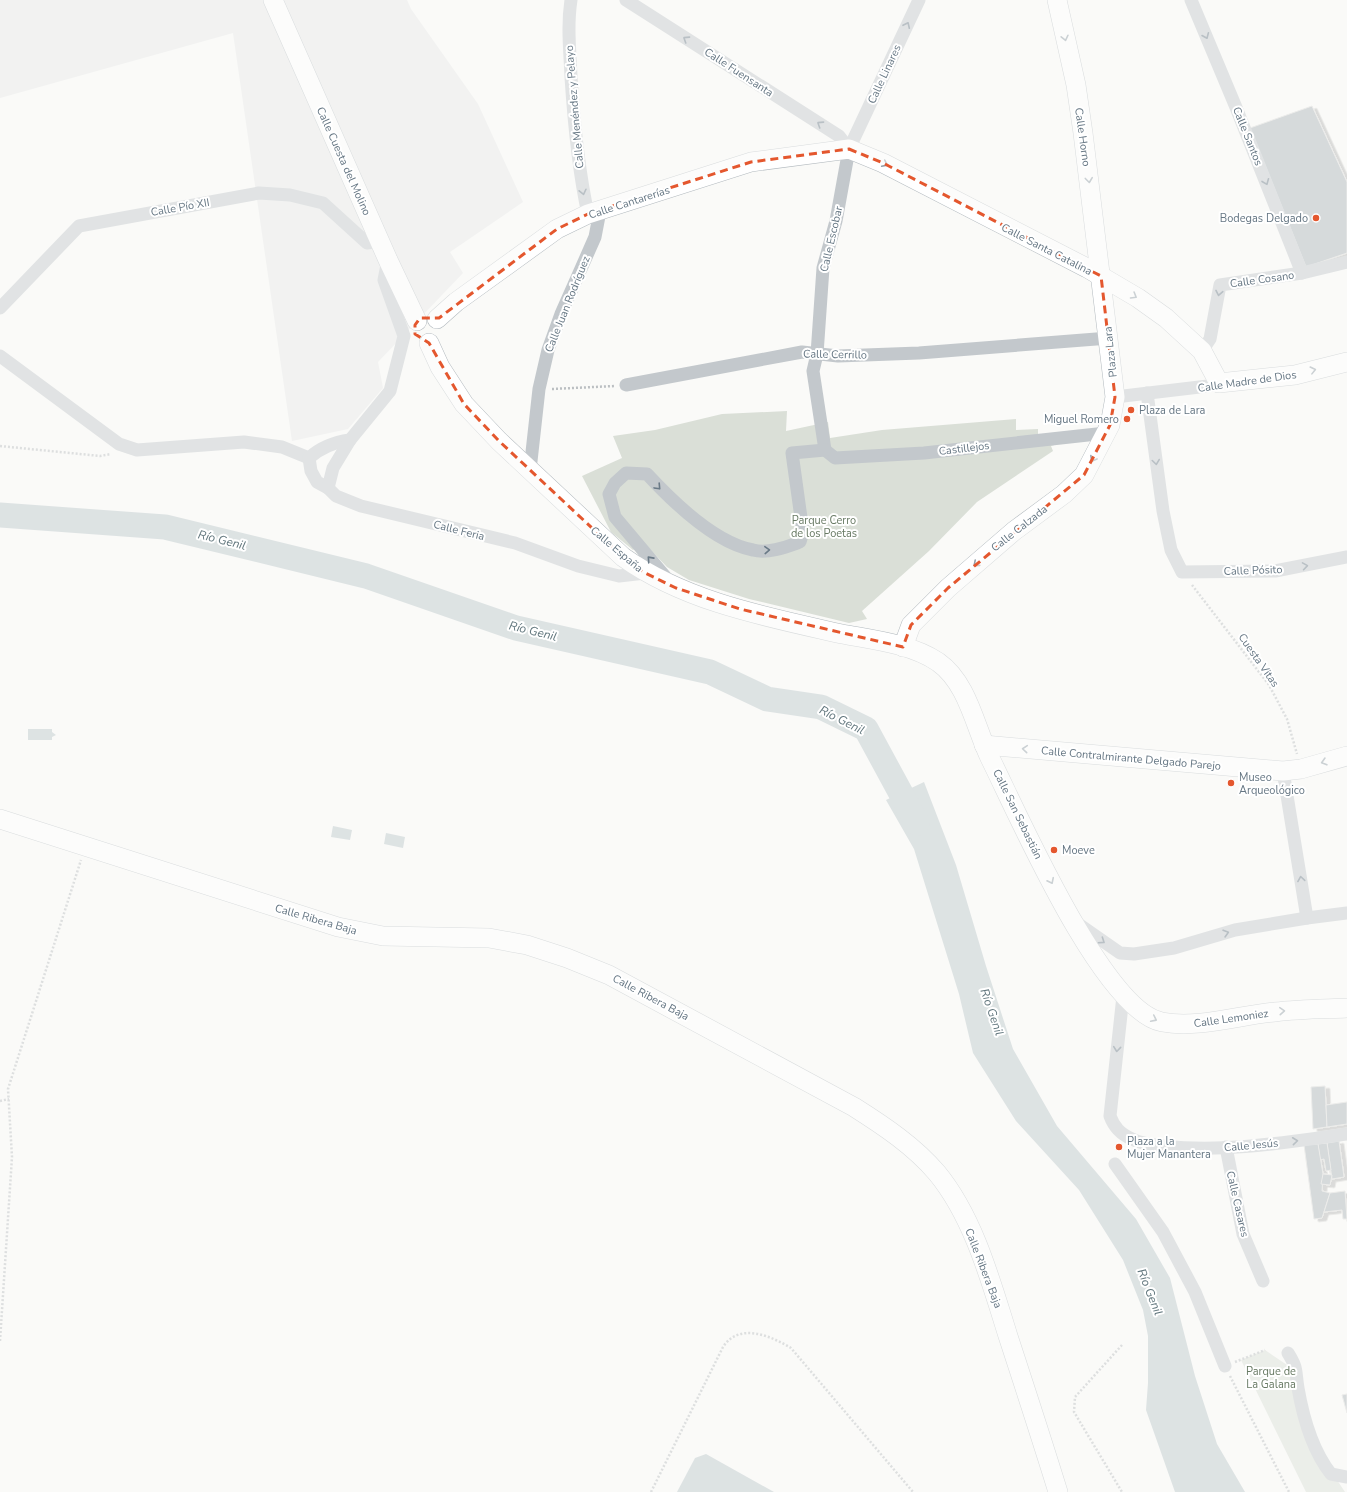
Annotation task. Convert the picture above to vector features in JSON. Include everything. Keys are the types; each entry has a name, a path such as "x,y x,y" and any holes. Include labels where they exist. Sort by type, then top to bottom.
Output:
{"street":[{"name":"Calle Cuesta del Molino","path":"273,0 388,260 417,321"},
{"name":"Calle Menéndez y Pelayo","path":"571,0 568,19 573,110 580,177 594,213"},
{"name":"Calle Fuensanta","path":"626,0 839,136 849,149"},
{"name":"Calle Linares","path":"849,149 919,0"},
{"name":"Calle Horno","path":"1057,0 1078,99 1101,276"},
{"name":"Calle Santos","path":"1191,0 1235,105 1302,273"},
{"name":"Calle Cantarerías","path":"437,319 456,302 558,229 594,213 751,162 849,149"},
{"name":"Calle Santa Catalina","path":"849,149 883,163 1101,276 1138,298 1166,318 1202,351 1219,383"},
{"name":"Calle Escobar","path":"825,450 813,371 817,354 823,268 836,221 849,149"},
{"name":"Calle Pío XII","path":"0,308 79,226 259,193 290,195 323,203 367,243 380,241"},
{"name":"Calle Juan Rodríguez","path":"530,470 539,390 548,350 561,314 595,237 594,213"},
{"path":"328,488 333,468 350,440 390,391 404,336 384,280 388,260"},
{"name":"Calle Cosano","path":"1202,351 1210,339 1220,285 1302,273 1347,262"},
{"name":"Plaza Lara","path":"1101,276 1115,396"},
{"path":"424,316 437,319 442,327 442,332 437,340 425,343 417,338 414,329 417,321 424,316"},
{"name":"Calle Cerrillo","path":"626,385 802,352 838,356 919,353 1109,338"},
{"name":"Calle España","path":"429,343 440,367 464,404 530,470 623,557 645,573 676,588 740,609 803,625 903,647"},
{"path":"0,356 120,444 137,450 244,442 282,447 309,458 315,452 336,442 350,440"},
{"name":"Calle Madre de Dios","path":"1147,393 1208,386 1219,383 1295,375 1347,362"},
{"path":"1115,396 1147,393 1171,550 1182,572"},
{"name":"Calle Calzada","path":"903,647 911,625 948,588 1014,531 1064,494 1084,475 1110,425 1115,396"},
{"name":"Castillejos","path":"825,450 835,458 924,454 1106,433"},
{"path":"676,588 615,517 609,494 615,483 626,473 647,474 670,499 703,525 731,542 753,551 778,550 800,542 803,532 792,453 825,450"},
{"name":"Calle Feria","path":"309,458 311,471 317,482 328,488 336,496 361,506 515,543 578,566 619,576 645,573"},
{"name":"Calle Pósito","path":"1182,572 1275,571 1347,557"},
{"name":"Calle San Sebastián","path":"903,647 931,658 950,673 962,691 984,745 1070,919 1123,996"},
{"name":"Calle Contralmirante Delgado Parejo","path":"984,745 1292,770"},
{"path":"1306,918 1292,770 1347,756"},
{"name":"Calle Ribera Baja","path":"0,819 338,927 383,936 489,938 527,945 567,958 609,975 854,1108 886,1128 915,1151 937,1174 954,1200 973,1235 988,1274 1058,1492"},
{"path":"1070,919 1120,953 1134,954 1174,948 1235,930 1306,918 1347,913"},
{"name":"Calle Lemoniez","path":"1123,996 1140,1011 1158,1022 1179,1025 1276,1012 1347,1008"},
{"name":"Calle Jesús","path":"1123,996 1110,1116 1115,1128 1131,1139 1151,1144 1187,1149 1226,1147 1347,1134"},
{"name":"Calle Casares","path":"1226,1147 1244,1234 1263,1281"},
{"path":"1115,1164 1167,1238 1195,1292 1225,1366"},
{"path":"1288,1353 1296,1365 1298,1388 1309,1433 1322,1463 1331,1474 1347,1477"}],"path":[{"path":"539,390 626,385"},
{"path":"0,446 100,456 137,450"},
{"name":"Cuesta Vitas","path":"1182,572 1269,685 1287,719 1292,770"},
{"path":"0,1340 12,1157 8,1089 86,846"},
{"path":"0,1101 9,1099"},
{"path":"651,1492 723,1347 728,1339 738,1334 746,1334 776,1339 791,1348 913,1492"},
{"path":"1122,1345 1075,1398 1073,1404 1074,1412 1122,1492"},
{"path":"1265,1350 1225,1366 1289,1492"}],"highlighted area":[{"path":"849,149 883,163 1101,276 1115,397 1110,425 1084,475 948,588 911,625 903,647 740,609 676,588 645,573 623,557 499,441 464,404 429,343 415,334 415,325 420,318 439,318 557,229 588,214 751,162"}],"shaded area":[{"path":"0,0 407,0 411,9 478,104 523,202 450,252 463,273 378,362 383,388 348,429 292,441 233,33 0,98"}],"green space":[{"name":"Parque Cerro de los Poetas","path":"787,411 786,431 828,422 830,438 882,430 1016,419 1016,430 1038,429 1038,438 1069,441 1051,446 1053,451 977,502 929,551 862,611 867,619 849,623 749,599 689,580 667,567 643,542 633,550 611,532 582,476 622,458 613,436 655,430 722,414"},
{"name":"Parque de La Galana","path":"1265,1350 1287,1365 1317,1450 1345,1492 1306,1492 1241,1360"}],"water":[{"path":"28,729 52,729 52,732 56,735 52,737 52,740 28,740"},
{"path":"924,782 956,865 986,966 1013,1049 1057,1126 1136,1219 1170,1278 1195,1376 1217,1444 1245,1492 1175,1492 1146,1410 1148,1383 1148,1336 1143,1310 1123,1260 1079,1190 1016,1121 973,1053 959,994 914,849 886,800"},
{"path":"333,826 352,830 350,840 331,837"},
{"path":"386,833 405,837 403,848 384,844"},
{"path":"706,1454 774,1492 677,1492 695,1458"}],"building":[{"name":"Bodegas Delgado","path":"1312,106 1347,182 1347,253 1306,267 1250,128"},
{"path":"1325,1086 1327,1127 1313,1129 1311,1087"},
{"path":"1347,1102 1347,1124 1327,1127 1326,1105"},
{"path":"1339,1141 1344,1177 1332,1179 1327,1143"},
{"path":"1327,1143 1331,1170 1326,1171 1324,1159 1320,1160 1318,1144"},
{"path":"1318,1144 1323,1174 1322,1191 1330,1193 1322,1218 1314,1219 1304,1145"},
{"path":"1323,1174 1332,1175 1330,1185 1321,1184"},
{"path":"1345,1191 1347,1219 1343,1219 1342,1210 1324,1212 1330,1193"},
{"path":"1347,1394 1347,1413 1342,1395"}],"waterway":[{"name":"Río Genil","path":"0,515 165,527 366,576 516,628 710,672 767,699 821,707 866,729 917,823"}],"place":[{"name":"Bodegas Delgado","path":"1316,218"},
{"name":"Plaza de Lara","path":"1131,410"},
{"name":"Miguel Romero","path":"1127,419"},
{"name":"Museo Arqueológico","path":"1231,783"},
{"name":"Moeve","path":"1054,850"},
{"name":"Plaza a la Mujer Manantera","path":"1119,1147"}]}
